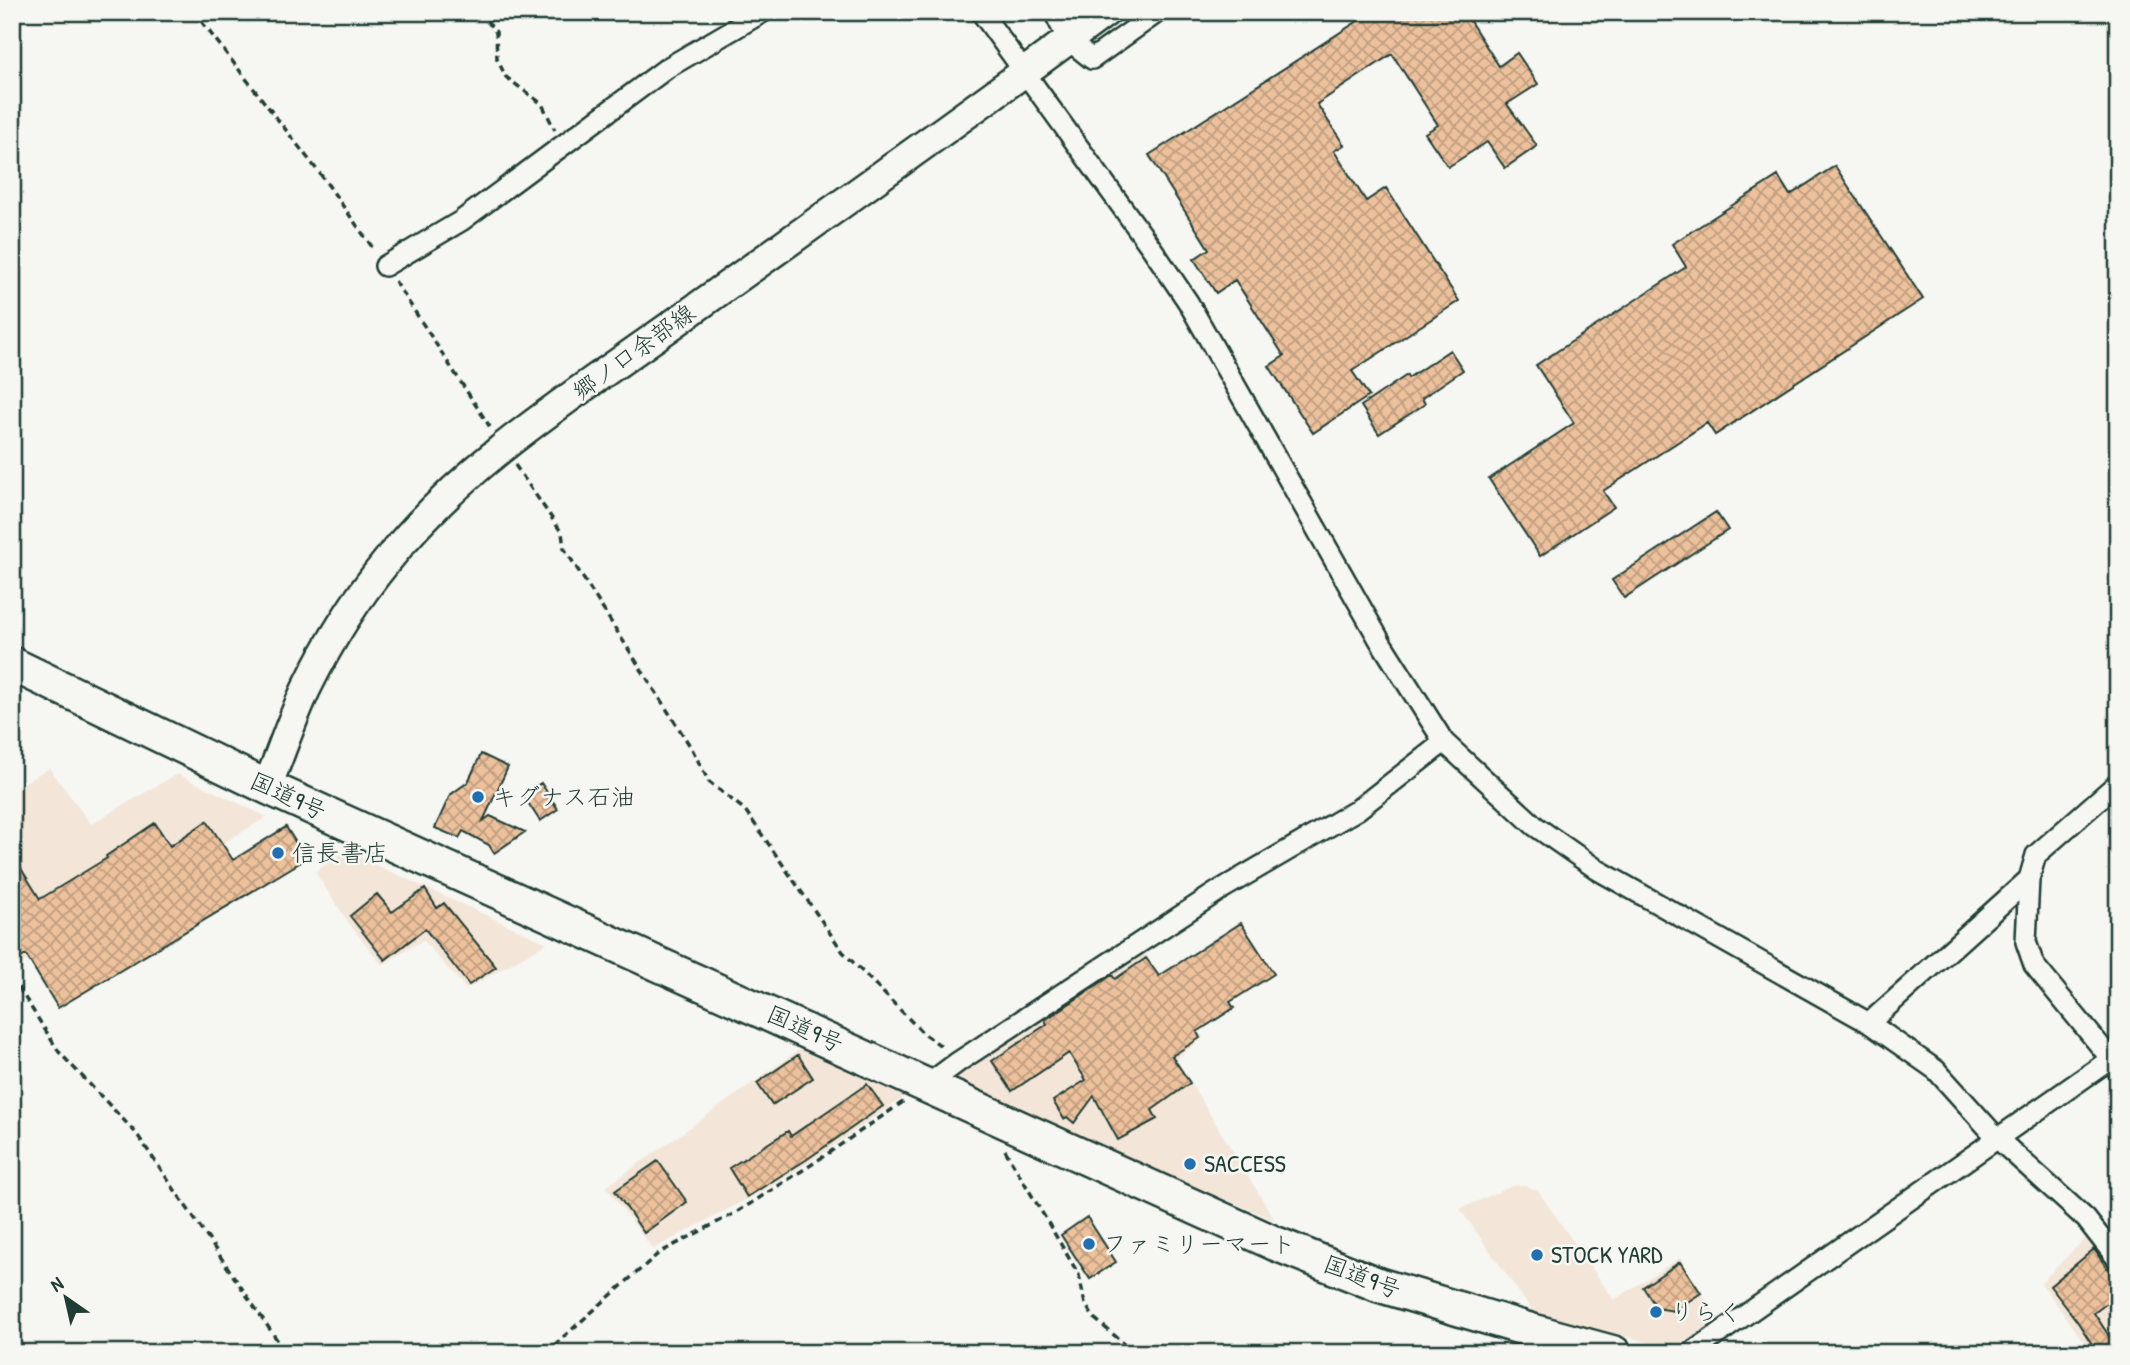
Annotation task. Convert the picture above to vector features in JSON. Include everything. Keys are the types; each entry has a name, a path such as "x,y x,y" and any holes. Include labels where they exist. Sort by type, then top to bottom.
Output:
{"highway":[{"name":"国道9号","path":"12,664 267,787 1275,1243 1380,1285 1506,1324 1614,1353"}],"main road":[{"name":"郷ノ口余部線","path":"267,787 305,691 344,621 387,561 429,512 468,475 503,447 1106,12"}],"street":[{"path":"385,266 461,221 667,68 763,12"},
{"path":"981,12 1188,302 1380,641 1444,742 1535,827 1598,870 1869,1023 1936,1070 1998,1139 2086,1219 2118,1260"},
{"path":"1054,12 1052,13 1068,40 1092,60 1158,12"},
{"path":"927,1085 1220,890 1357,810 1444,742"},
{"path":"1691,1353 1998,1139 2116,1061 2034,965 2026,942 2029,879 2036,855 2118,783"},
{"path":"1869,1023 2029,879"}],"path":[{"path":"194,12 321,175 385,266 562,533 564,548 692,749 709,782 745,810 843,952 923,1033 958,1062"},
{"path":"479,12 496,32 497,59 506,76 542,104 562,144"},
{"path":"12,977 58,1052 136,1133 286,1353"},
{"path":"545,1353 659,1253 737,1212 927,1085"},
{"path":"990,1113 993,1129 1079,1275 1085,1304 1094,1318 1135,1353"}],"shaded area":[{"path":"49,768 91,824 177,774 267,817 16,967 12,961 12,790"},
{"path":"345,851 547,943 466,989 423,940 382,965 348,922 315,872"},
{"path":"1141,949 1203,1038 1176,1059 1275,1220 1069,1134 957,1079 961,1069"},
{"path":"809,1043 911,1092 766,1189 653,1249 606,1187"},
{"name":"STOCK YARD","path":"1525,1185 1538,1191 1614,1300 1680,1258 1723,1327 1686,1352 1533,1312 1460,1209 1512,1186"},
{"path":"2090,1233 2118,1281 2118,1353 2092,1353 2041,1283"}],"building":[{"path":"1372,12 1464,12 1499,66 1517,53 1538,84 1507,104 1537,146 1505,168 1487,142 1448,167 1425,133 1438,125 1392,54 1317,104 1344,145 1334,151 1366,201 1386,188 1459,301 1352,371 1369,396 1313,433 1269,366 1284,356 1235,280 1216,293 1194,259 1209,249 1149,155"},
{"path":"1835,166 1923,299 1715,435 1707,423 1603,491 1614,507 1540,556 1489,479 1574,423 1536,365 1686,267 1672,244 1778,176 1790,195"},
{"path":"1450,350 1463,370 1422,398 1425,404 1379,434 1361,406"},
{"path":"1716,512 1728,530 1624,598 1612,580"},
{"path":"481,754 508,767 483,821 490,816 525,832 494,853 489,845 463,831 459,838 435,828 450,795 468,782"},
{"path":"541,783 558,809 540,821 523,795"},
{"path":"207,821 233,860 286,827 306,859 58,1008 26,955 17,960 12,952 12,854 40,899 107,858 106,856 155,823 170,846"},
{"path":"425,889 437,908 444,903 496,967 469,985 425,929 385,960 350,916 377,894 392,912"},
{"path":"1241,923 1274,974 1230,1002 1234,1008 1197,1032 1200,1038 1172,1056 1190,1083 1152,1110 1157,1119 1118,1140 1094,1096 1074,1123 1067,1117 1064,1119 1053,1101 1086,1080 1069,1053 1012,1091 992,1061 1047,1024 1045,1020 1112,975 1115,979 1146,958 1159,976"},
{"path":"798,1055 813,1078 772,1105 757,1083"},
{"path":"867,1084 883,1106 747,1197 729,1168 788,1131 791,1136"},
{"path":"658,1161 687,1202 644,1233 615,1191"},
{"path":"1087,1217 1116,1262 1090,1279 1061,1235"},
{"path":"2094,1249 2118,1284 2118,1295 2094,1313 2113,1342 2097,1352 2050,1286"},
{"path":"1680,1262 1701,1293 1674,1311 1657,1308 1643,1287"}],"place":[{"name":"キグナス石油","path":"478,797"},
{"name":"信長書店","path":"278,853"},
{"name":"SACCESS","path":"1190,1164"},
{"name":"ファミリーマート","path":"1089,1244"},
{"name":"STOCK YARD","path":"1537,1255"},
{"name":"りらく","path":"1656,1312"}]}
